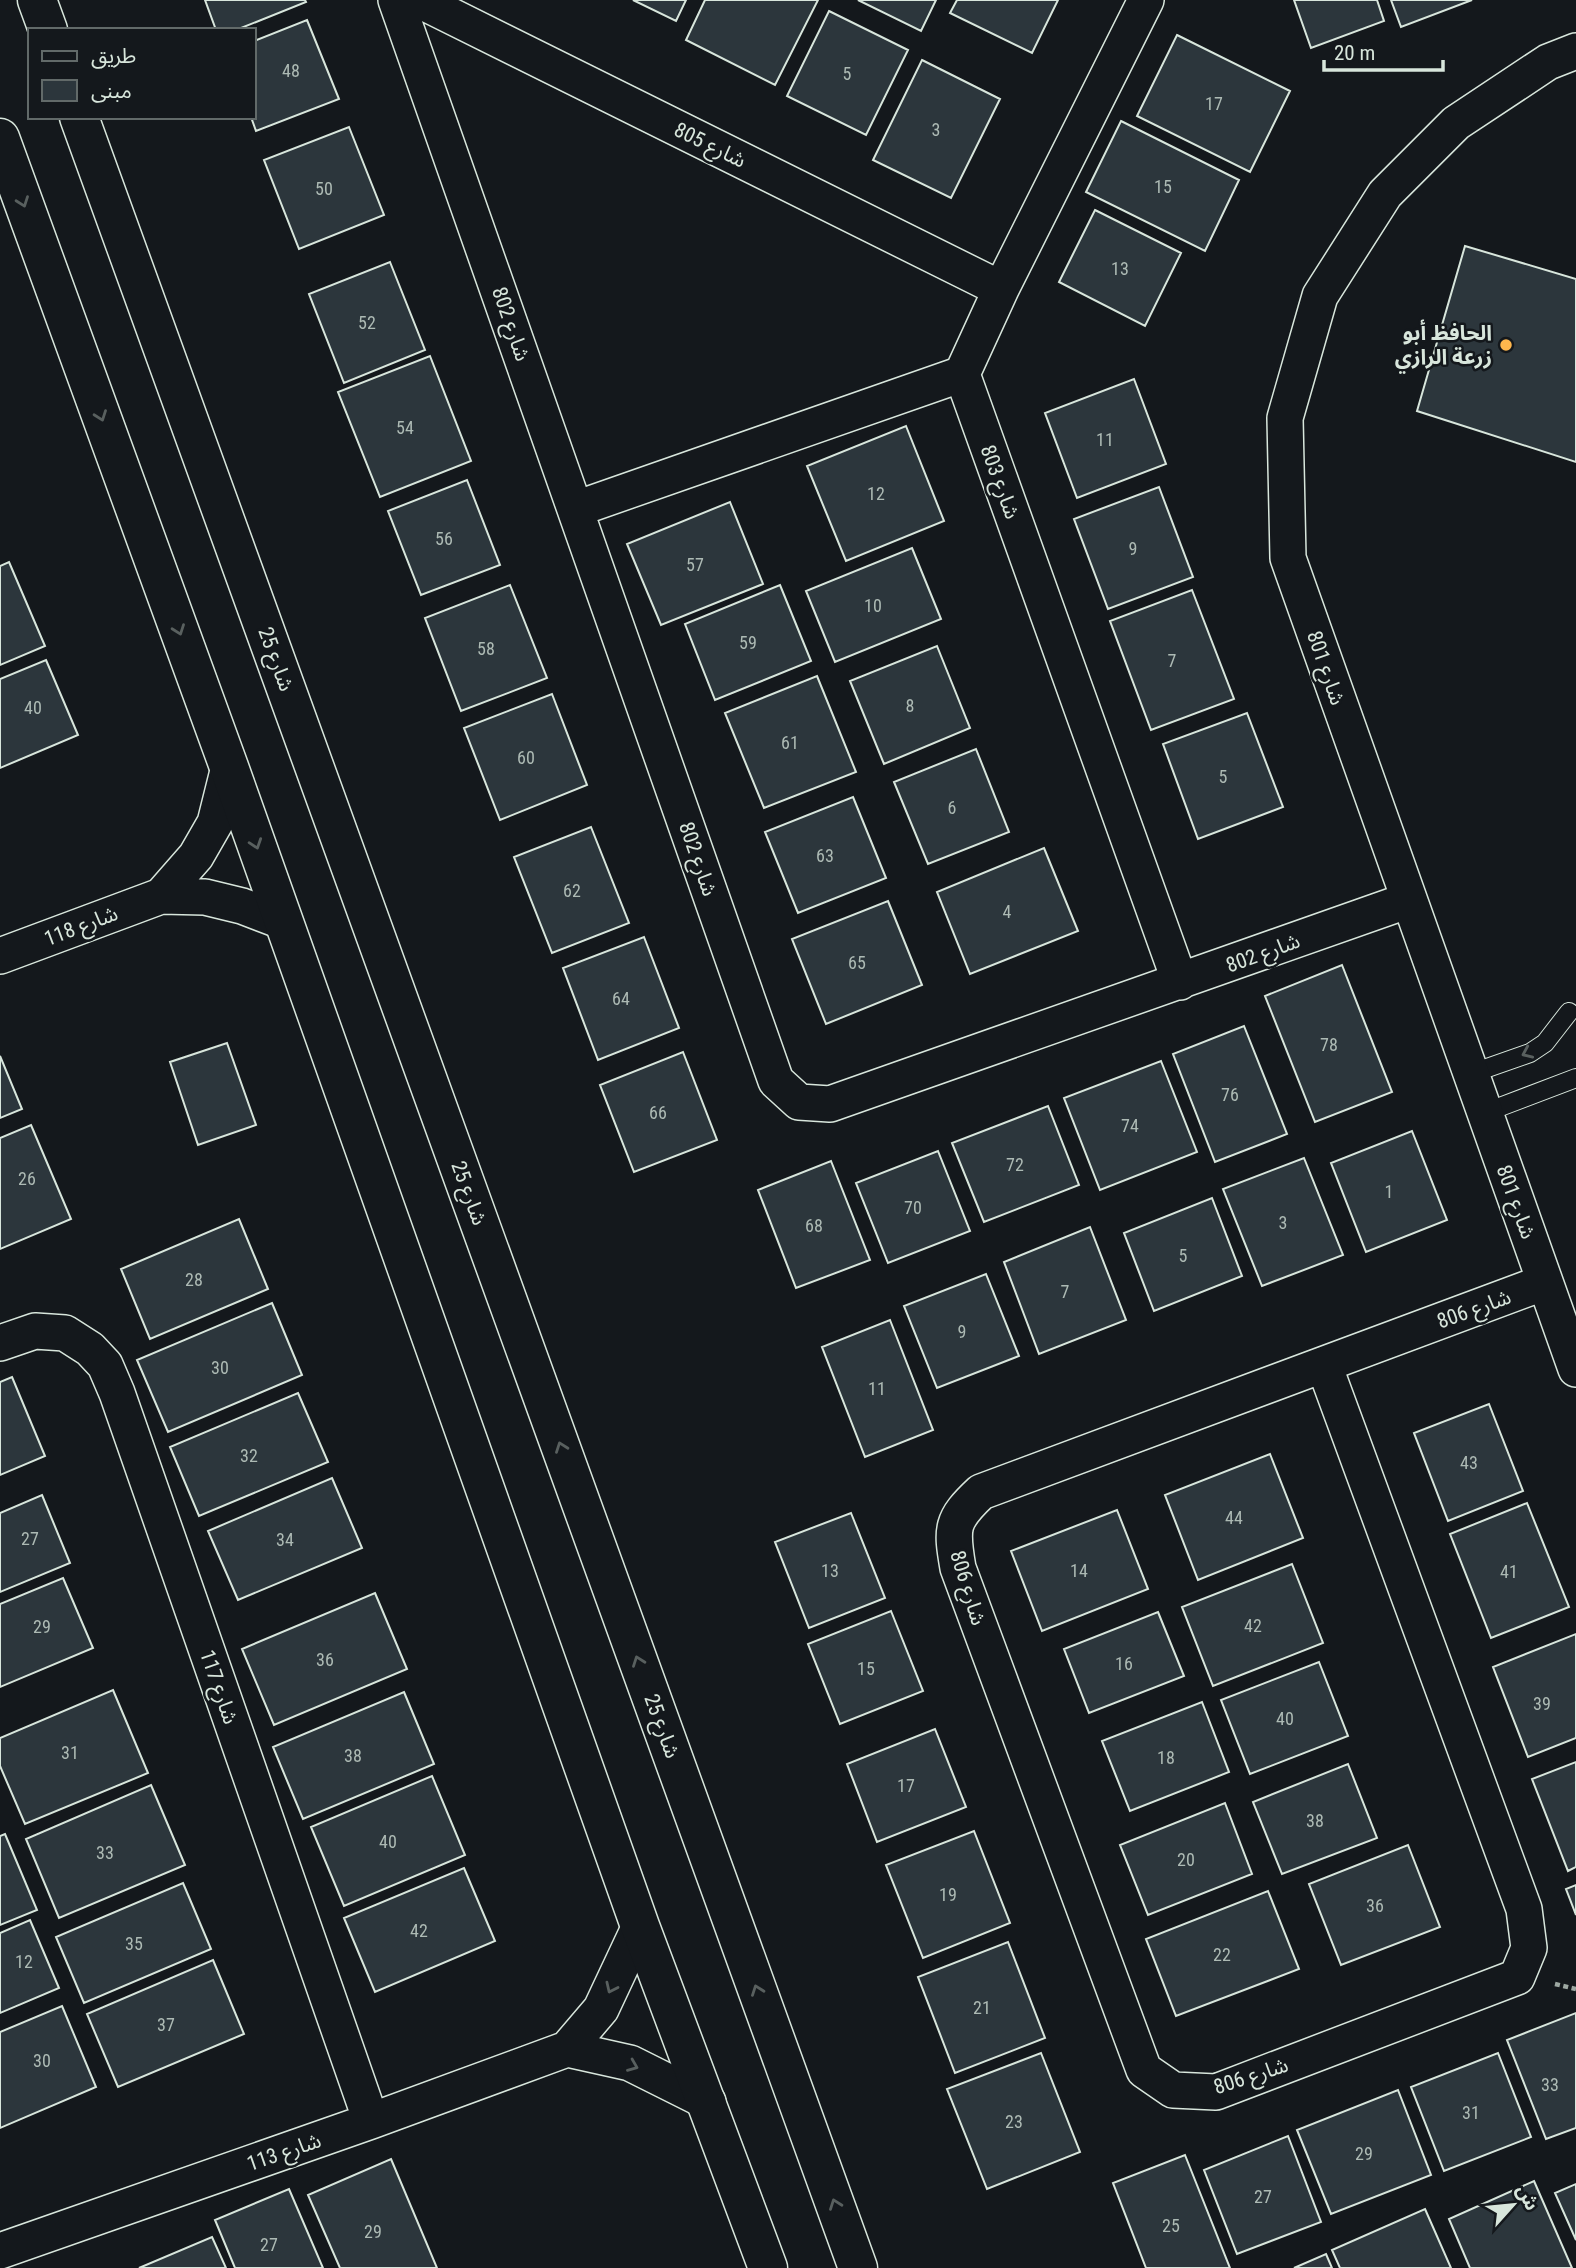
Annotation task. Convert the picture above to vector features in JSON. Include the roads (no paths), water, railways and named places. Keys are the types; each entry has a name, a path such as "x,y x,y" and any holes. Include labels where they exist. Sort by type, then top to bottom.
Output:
{"street":[{"path":"37,0 47,28"},
{"name":"شارع 802","path":"396,0 776,1082 799,1102 830,1104 1409,900"},
{"name":"شارع 805","path":"419,0 1001,289"},
{"path":"576,509 962,374 1001,289 1146,0"},
{"name":"شارع 801","path":"1576,51 1548,62 1456,123 1385,194 1320,296 1285,418 1288,558 1576,1369"},
{"name":"شارع 25","path":"80,119 858,2268"},
{"path":"0,138 229,767 640,1926 768,2268"},
{"name":"شارع 803","path":"962,374 1180,982"},
{"name":"شارع 118","path":"161,896 196,856 215,823 229,767"},
{"name":"شارع 118","path":"0,956 161,896 205,897 242,906 284,922"},
{"name":"شارع 806","path":"1324,1365 1524,1909 1529,1948 1517,1977 1216,2092 1173,2090 1144,2070 958,1568 954,1542 955,1522 964,1508 981,1492 1545,1282"},
{"name":"شارع 117","path":"0,1343 35,1331 65,1333 90,1349 105,1365 371,2121"},
{"name":"شارع 113","path":"7,2256 567,2049 601,2010 640,1926"},
{"path":"567,2049 631,2063 708,2102"}],"lane":[{"path":"1470,1074 1530,1053 1545,1044 1569,1012"},
{"path":"1484,1113 1576,1078"}],"place":[{"name":"الحافظ أبو زرعة الرازي","path":"1506,345"}]}
